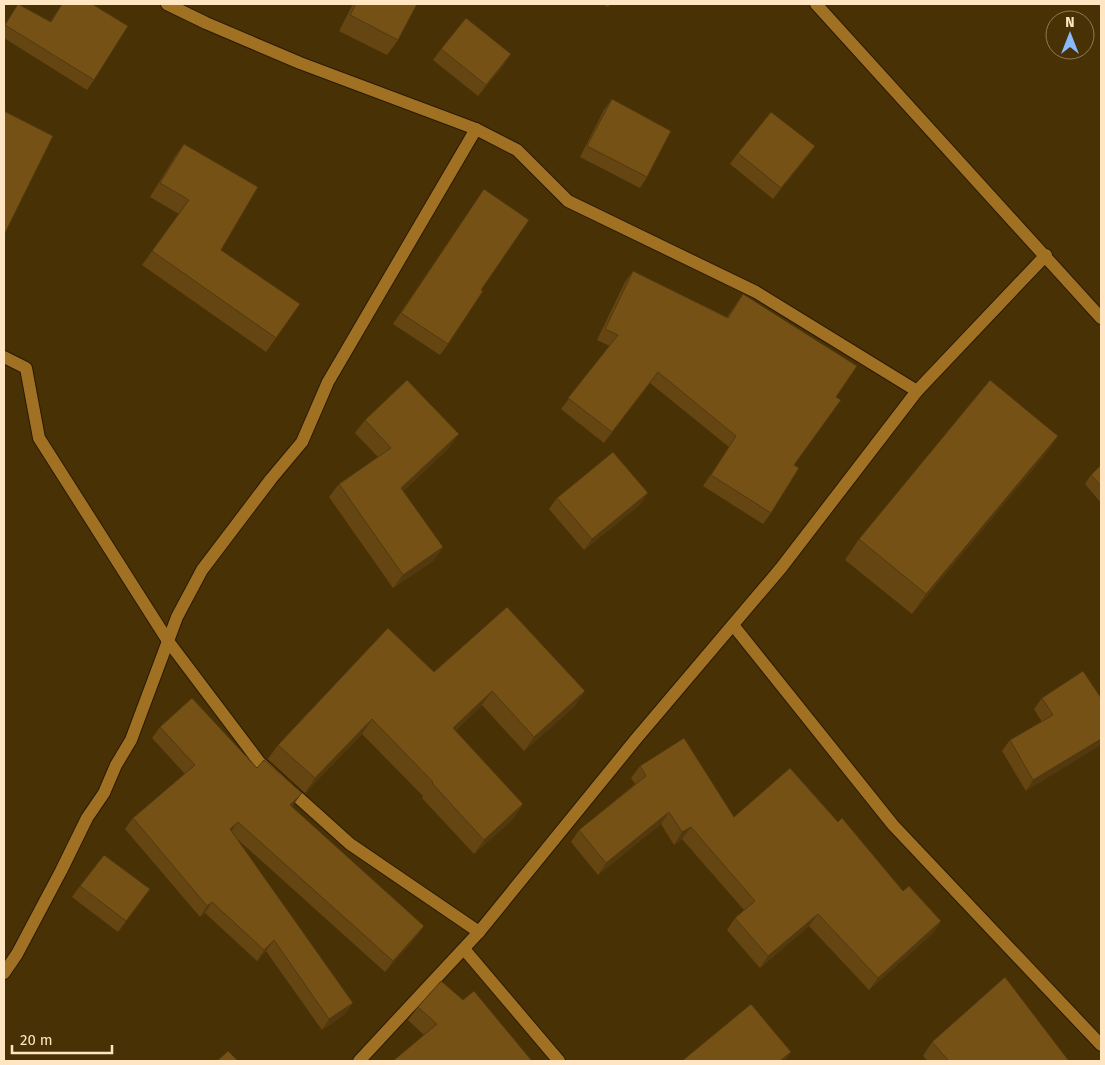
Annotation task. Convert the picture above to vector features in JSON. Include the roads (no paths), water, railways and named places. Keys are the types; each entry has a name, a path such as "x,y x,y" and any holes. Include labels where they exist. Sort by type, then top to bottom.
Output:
{"street":[{"path":"167,4 206,23 300,63 476,130 517,150 568,201 756,292 917,391"},
{"path":"816,4 1046,255 1101,318"},
{"path":"4,973 27,936 78,834 104,793 116,765 131,740 177,617 202,570 270,478 302,442 328,382 476,130"},
{"path":"359,1061 479,932 636,739 780,568 917,391 1046,255"},
{"path":"4,357 26,368 39,438 168,641 260,763 350,844 479,932"},
{"path":"733,625 893,825 1101,1046"},
{"path":"464,949 559,1061"}]}
